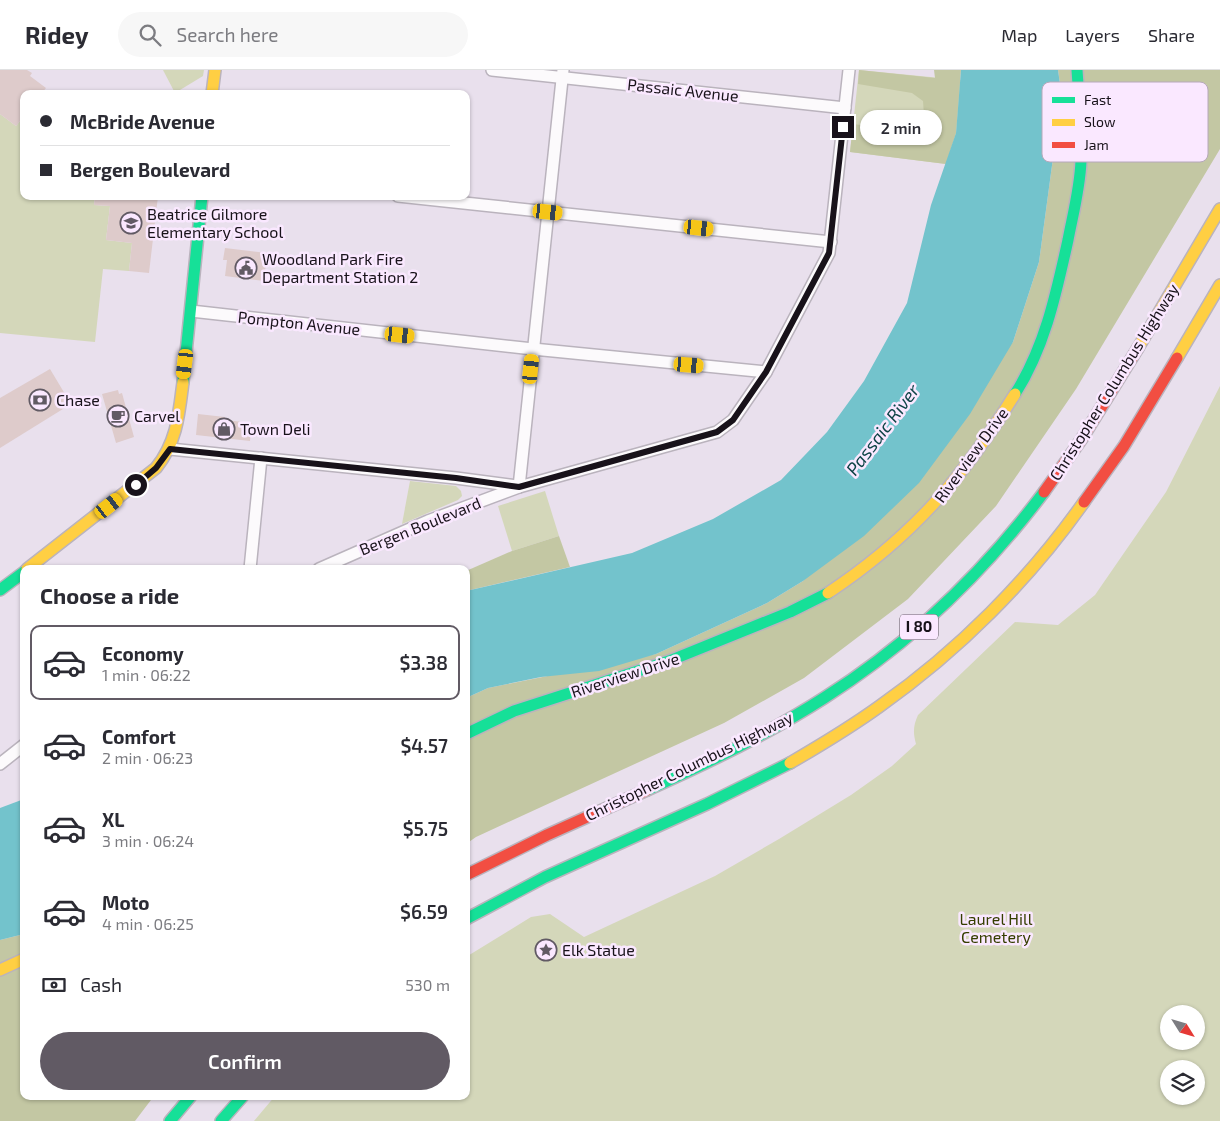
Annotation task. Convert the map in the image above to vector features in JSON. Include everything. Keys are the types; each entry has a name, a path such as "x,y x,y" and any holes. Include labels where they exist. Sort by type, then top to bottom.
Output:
{"main road":[{"path":"212,90 215,70"},
{"name":"Riverview Drive","path":"470,732 521,708 639,673 797,609 823,596 896,542 938,501 972,459 1015,394 1034,360 1058,286 1080,177 1080,162"},
{"path":"33,565 150,474 170,449 178,428 202,200"},
{"name":"Christopher Columbus Highway","path":"470,872 537,839 714,758 790,719 861,673 928,618 960,589 994,553 1069,458 1126,368 1220,209"},
{"name":"I 80","path":"470,917 550,876 750,784 789,764 865,717 934,664 999,605 1035,565 1084,504 1134,430 1220,285"},
{"path":"0,590 20,575"},
{"path":"0,970 20,961"},
{"path":"170,1121 188,1100"},
{"path":"220,1121 239,1100"}],"street":[{"name":"Passaic Avenue","path":"492,70 562,74 845,108"},
{"name":"Bergen Boulevard","path":"329,565 428,521 519,487 717,432 733,420 766,372 829,253 849,70"},
{"path":"170,449 456,478 519,487 562,74"},
{"path":"436,200 831,242"},
{"name":"Pompton Avenue","path":"191,311 533,349 766,372"},
{"path":"250,565 261,458"},
{"path":"0,764 20,748"}],"green space":[{"path":"163,70 204,70 203,76 180,90 173,90"},
{"path":"859,70 961,80 956,133 946,164 850,152"},
{"path":"859,70 935,78 934,70 961,70 956,133 946,164 850,152 853,124 915,132 924,115 923,101 912,93 858,84"},
{"path":"1058,70 1220,70 1220,149 1076,389 996,506 908,599 804,678 724,723 470,841 470,696 488,688 656,654 767,603 803,581 1013,342 1039,262 1052,162 1208,162 1208,82 1060,82"},
{"path":"0,114 16,126 20,121 20,200 95,200 94,205 110,206 106,240 132,243 129,271 103,269 95,342 0,333"},
{"name":"Laurel Hill Cemetery","path":"1220,386 1220,1121 254,1121 272,1100 470,1100 470,955 531,917 550,914 584,937 715,876 851,795 892,766 916,744 914,729 918,715 1015,622 1058,625 1095,595 1166,492"},
{"path":"410,481 456,486 461,491 462,496 458,500 402,524"},
{"path":"545,491 559,536 512,551 498,506"},
{"path":"559,536 570,567 470,590 470,569 512,551"},
{"path":"20,935 20,1100 151,1100 135,1121 0,1121 0,940"}],"water":[{"name":"Passaic River","path":"961,70 1058,70 1060,82 1042,82 1042,162 1052,162 1039,262 1013,342 970,414 919,483 864,536 803,581 767,603 656,654 599,671 541,677 488,688 470,696 470,590 632,553 713,519 781,480 827,432 864,381 907,303 931,205 956,133"},
{"path":"20,800 20,935 0,940 0,808"}],"building":[{"path":"0,70 27,70 32,73 30,76 46,88 44,90 20,90 20,121 16,126 0,114"},
{"name":"Beatrice Gilmore Elementary School","path":"95,200 158,200 149,273 129,271 132,243 106,240 110,206 94,205"},
{"name":"Woodland Park Fire Department Station 2","path":"225,248 267,253 264,281 225,276 227,260 223,260"},
{"path":"50,369 71,404 0,448 0,398"},
{"name":"Carvel","path":"118,390 119,394 122,393 134,437 116,443 102,394"},
{"name":"Town Deli","path":"198,414 252,423 250,441 196,435"}],"traffic: fast":[{"path":"1077,70 1078,82"},
{"path":"1015,394 1034,358 1048,320 1068,240 1076,201 1080,162"},
{"path":"183,382 202,200"},
{"path":"647,790 715,759 781,724 824,698 886,654 943,605 970,578 1021,522 1044,492"},
{"path":"0,590 20,575"},
{"path":"470,732 514,711 669,661 790,612 828,593"},
{"path":"470,917 545,877 707,804 790,763"},
{"path":"170,1121 188,1100"},
{"path":"221,1121 239,1100"}],"traffic: slow":[{"path":"212,90 215,70"},
{"path":"1138,348 1220,209"},
{"path":"1177,358 1220,285"},
{"path":"32,565 156,468 173,438 183,382"},
{"path":"828,593 885,551 933,504 976,453 1015,394"},
{"path":"790,763 836,736 880,706 937,662 991,613 1016,586 1063,531 1084,502"},
{"path":"0,970 20,961"}],"traffic: jam":[{"path":"1044,492 1081,440 1138,348"},
{"path":"1084,502 1124,446 1177,358"},
{"path":"470,873 547,835 647,790"}],"place":[{"name":"Beatrice Gilmore Elementary School","path":"131,223"},
{"name":"Woodland Park Fire Department Station 2","path":"246,268"},
{"name":"Chase","path":"40,400"},
{"name":"Carvel","path":"118,416"},
{"name":"Town Deli","path":"224,429"},
{"name":"Elk Statue","path":"546,950"}],"route":[{"path":"136,485 156,468 170,449 456,478 519,487 717,432 733,420 773,362 829,253 843,127"}]}
